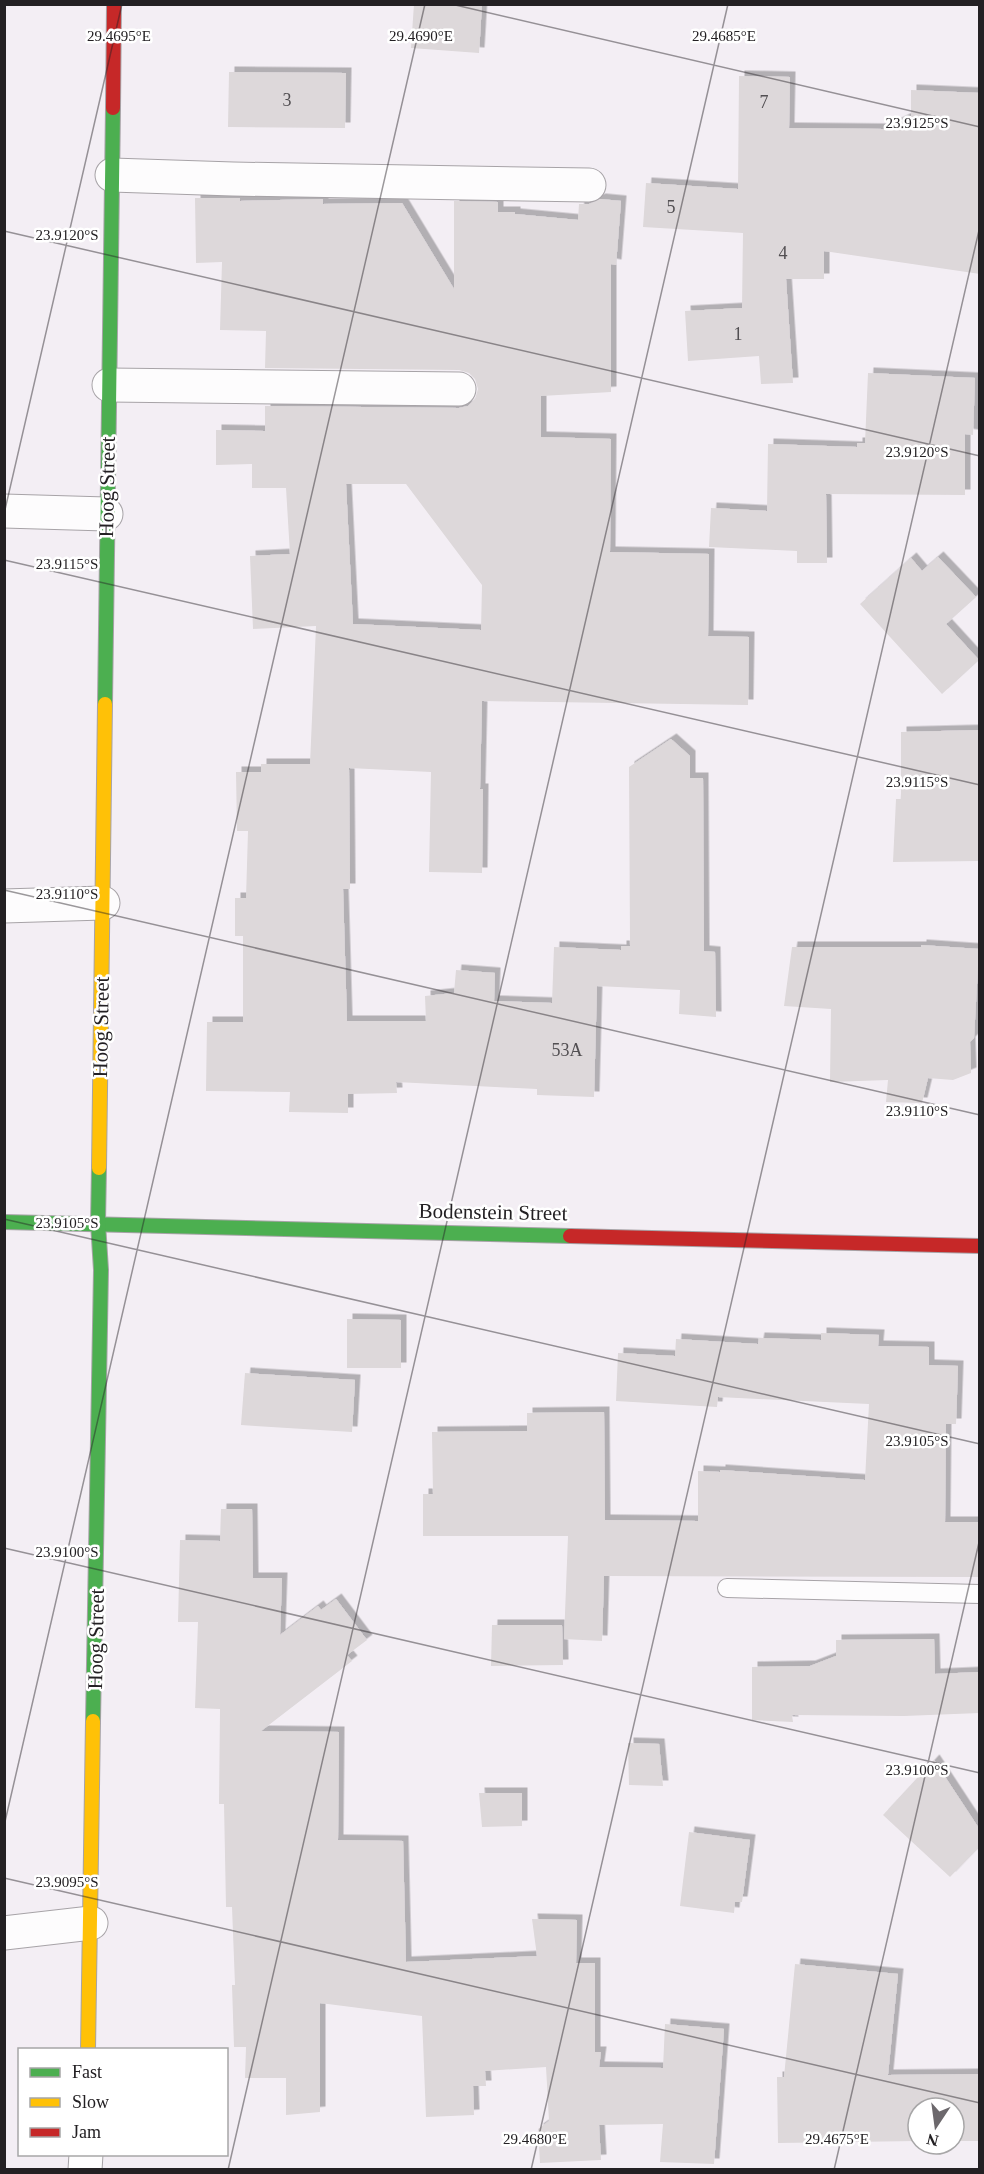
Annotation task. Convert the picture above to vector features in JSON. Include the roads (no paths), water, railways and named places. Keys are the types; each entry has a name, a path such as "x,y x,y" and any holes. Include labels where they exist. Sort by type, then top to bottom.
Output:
{"street":[{"name":"Hoog Street","path":"88,2048 101,1270 98,1223 114,4"},
{"path":"112,175 589,184"},
{"path":"109,386 459,388"},
{"path":"4,511 106,514"},
{"path":"4,906 103,903"},
{"name":"Bodenstein Street","path":"4,1222 980,1246"},
{"path":"4,1933 91,1923"}],"lane":[{"path":"727,1588 980,1594"}]}
